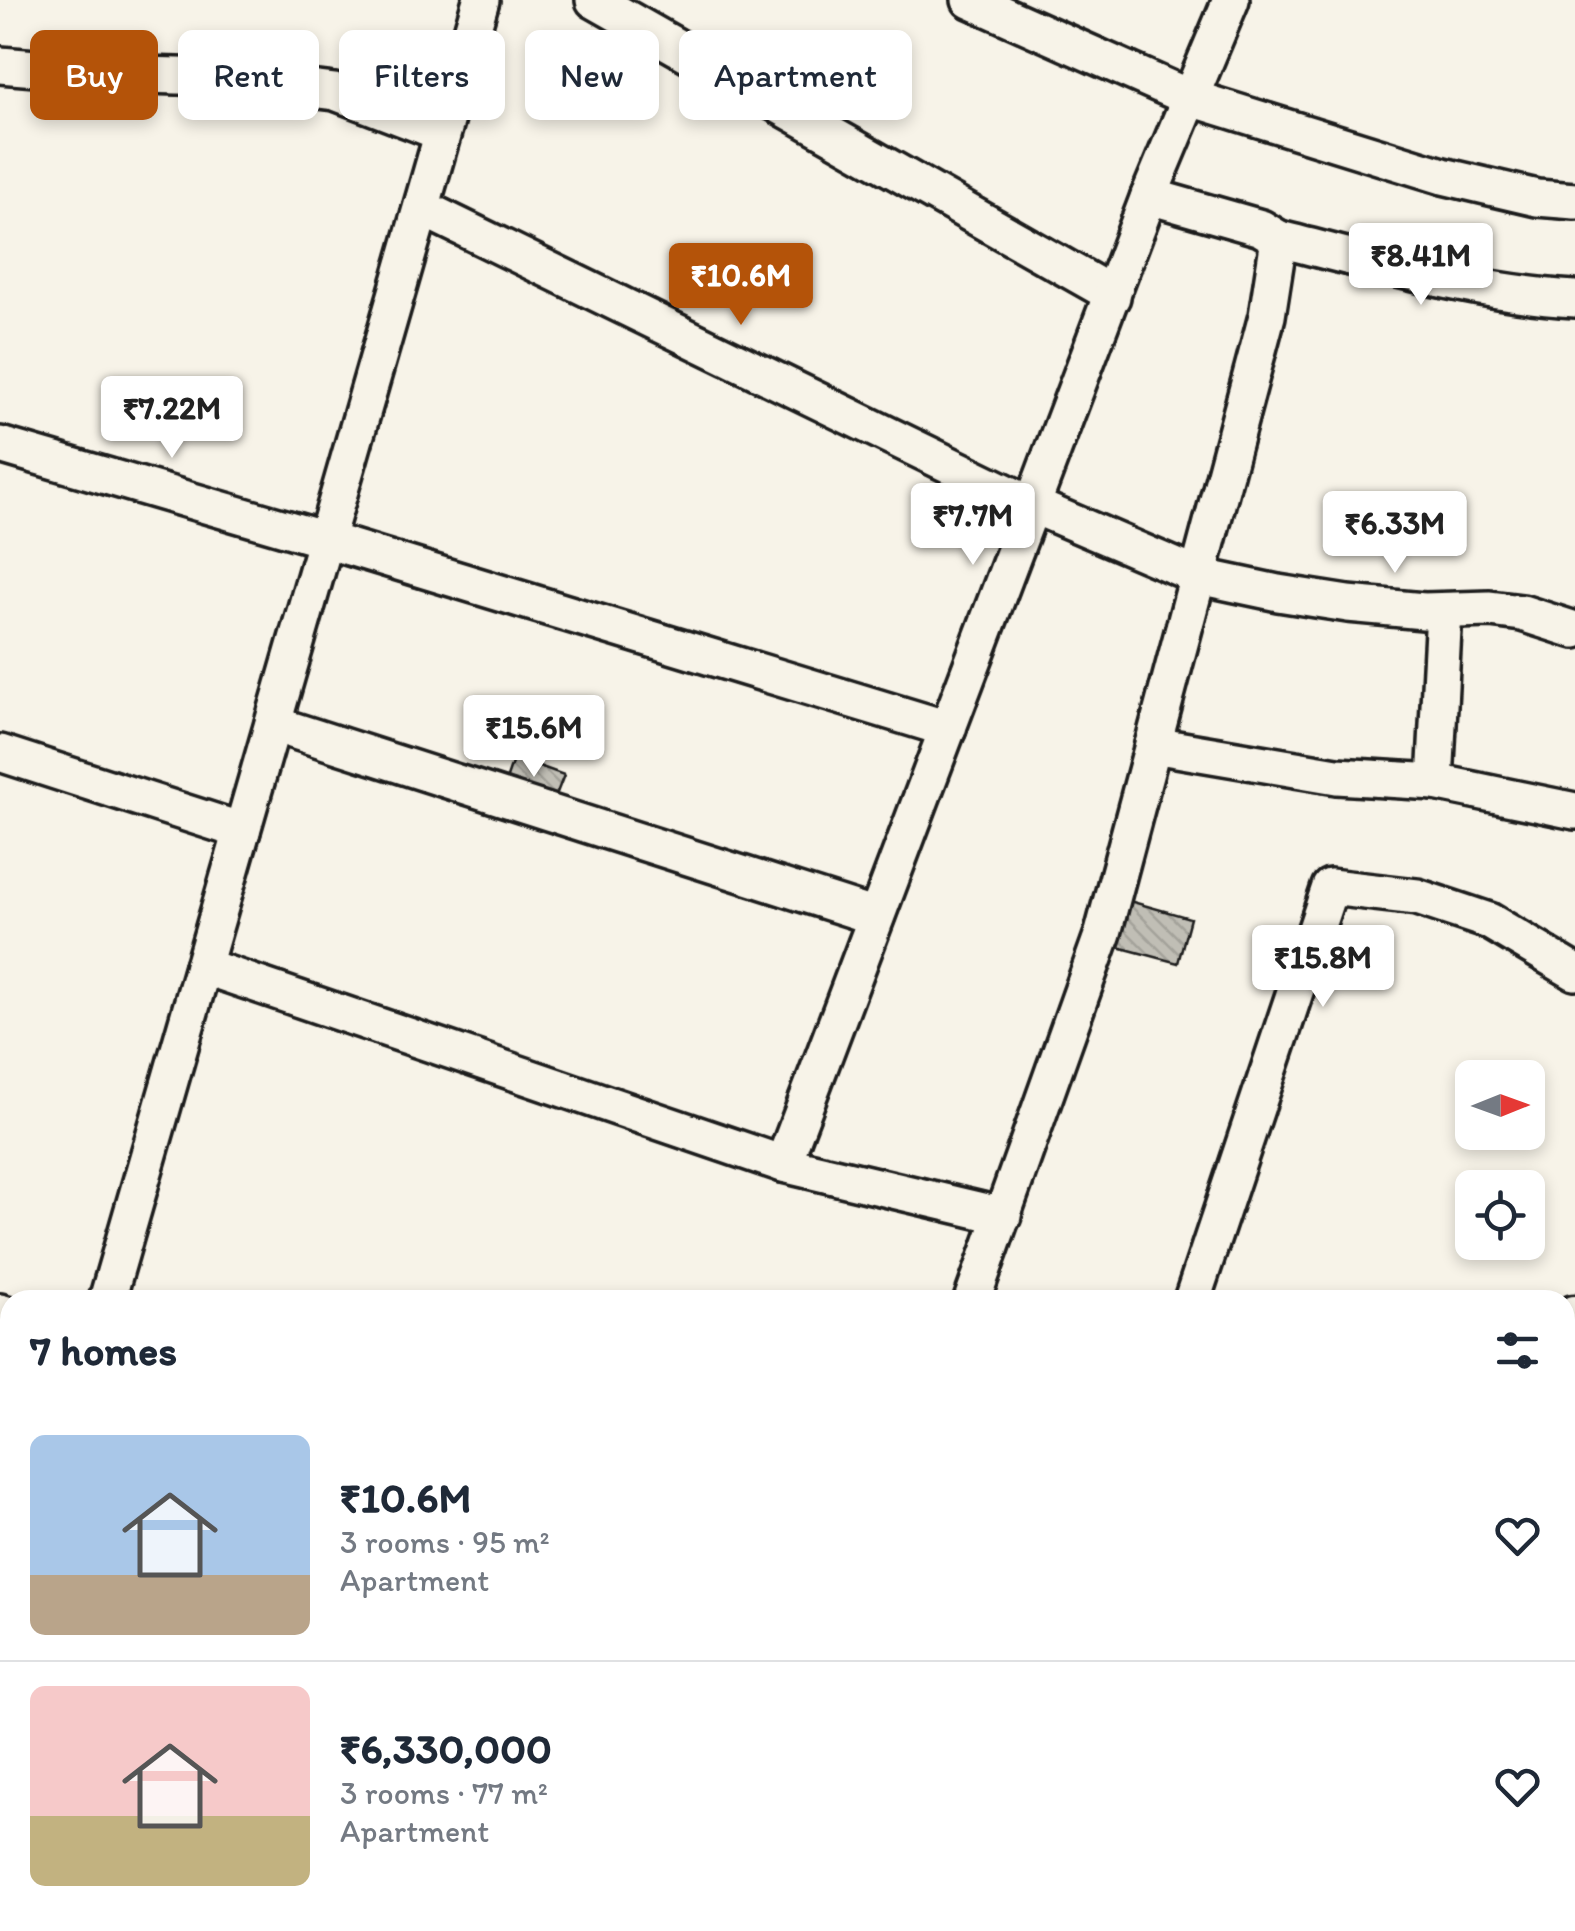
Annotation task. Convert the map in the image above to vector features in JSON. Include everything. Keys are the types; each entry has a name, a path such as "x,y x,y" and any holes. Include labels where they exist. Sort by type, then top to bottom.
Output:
{"street":[{"path":"109,1290 481,0"},
{"path":"594,0 1112,296"},
{"path":"782,1164 1149,196 1230,0"},
{"path":"977,2 1188,98 1443,176 1537,198 1575,201"},
{"path":"0,65 109,74 212,76 334,92 442,133"},
{"path":"1149,196 1261,228 1280,239 1462,284 1528,296 1575,299"},
{"path":"422,208 1032,505 1198,576 1348,604 1424,612 1490,609 1522,613 1575,630"},
{"path":"976,1290 1103,933 1267,316 1280,239"},
{"path":"0,445 948,728"},
{"path":"1435,782 1444,610"},
{"path":"273,724 876,916"},
{"path":"1153,745 1337,776 1435,782 1575,811"},
{"path":"2,759 242,831"},
{"path":"1195,1290 1330,887 1417,896 1490,921 1575,972"},
{"path":"203,966 782,1164 1003,1216"}],"building":[{"path":"514,757 564,775 553,803 504,786"},
{"path":"1115,897 1190,918 1178,963 1103,943"}]}
